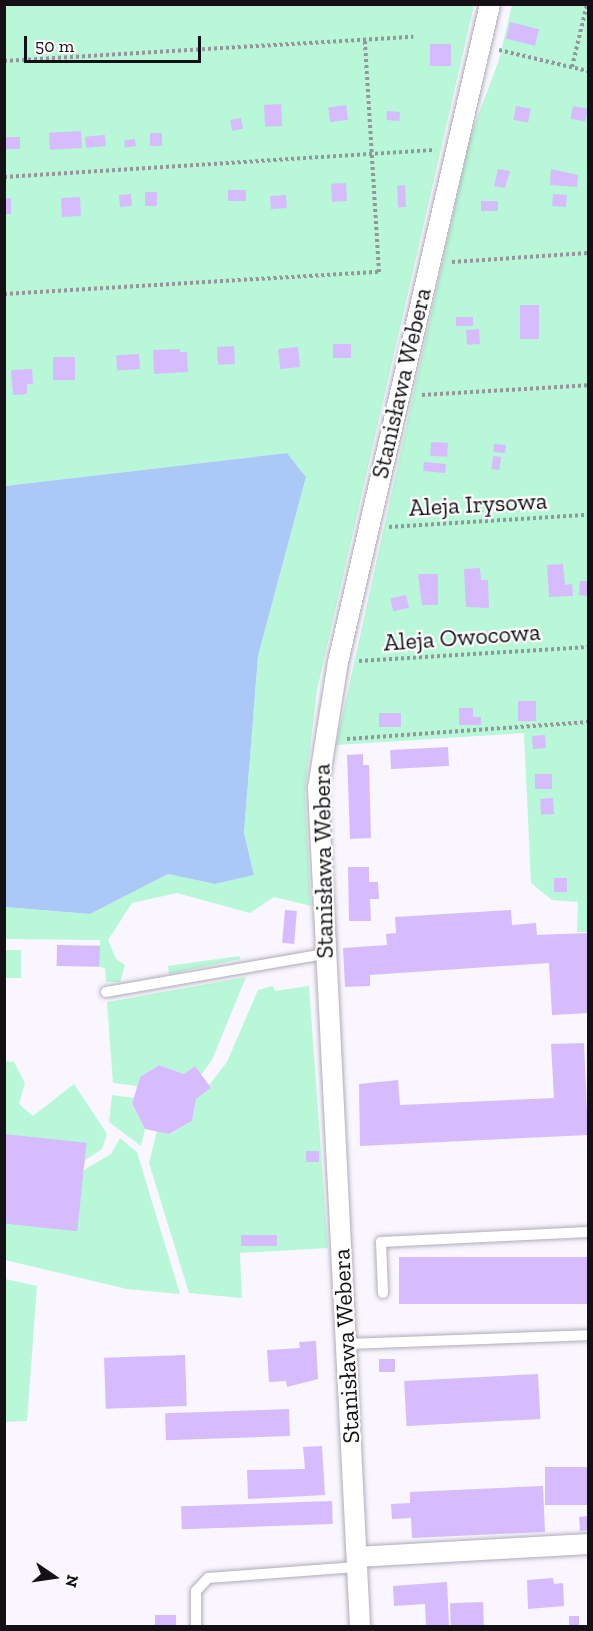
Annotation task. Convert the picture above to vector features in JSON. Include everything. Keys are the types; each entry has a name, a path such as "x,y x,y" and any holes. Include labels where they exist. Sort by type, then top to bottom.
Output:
{"street":[{"name":"Stanisława Webera","path":"360,1626 323,954 318,788 323,736 338,662 454,151 490,4"},
{"path":"357,1562 588,1544"}],"lane":[{"path":"106,992 323,954"},
{"path":"383,1293 381,1242 588,1232"},
{"path":"346,1344 588,1335"},
{"path":"196,1626 196,1591 208,1578 357,1562"}],"path":[{"path":"572,67 587,4"},
{"path":"4,61 413,37"},
{"path":"4,294 379,272 365,40"},
{"path":"480,46 588,71"},
{"path":"4,177 454,151"},
{"path":"429,264 588,253"},
{"path":"398,397 588,385"},
{"name":"Aleja Irysowa","path":"369,528 588,515"},
{"name":"Aleja Owocowa","path":"338,662 588,647"},
{"path":"323,736 588,722"}],"green space":[{"path":"5,5 474,5 317,690 305,791 311,906 274,897 250,913 177,893 132,903 108,940 116,959 125,965 120,982 106,982 105,968 100,967 100,940 5,939 4,907 90,914 168,874 215,884 254,875 244,833 258,656 306,477 287,453 5,486"},
{"path":"512,5 588,5 588,932 577,932 578,902 552,900 531,883 524,733 336,745 470,137 499,60"},
{"path":"5,950 21,950 21,978 5,978"},
{"path":"239,956 241,959 169,974 168,966"},
{"path":"246,977 212,1060 201,1075 195,1066 184,1074 159,1065 140,1077 137,1086 113,1083 107,1002"},
{"path":"273,986 275,991 309,986 328,1248 240,1253 242,1298 189,1293 149,1163 157,1131 170,1134 192,1121 196,1099 211,1088 209,1085 227,1062 258,990"},
{"path":"5,1061 14,1062 25,1083 19,1104 33,1116 74,1084 107,1134 102,1149 48,1185 52,1189 111,1154 120,1138 137,1152 180,1294 127,1289 5,1260"},
{"path":"112,1095 134,1098 132,1105 145,1129 141,1146 109,1122"},
{"path":"5,1279 37,1286 27,1421 5,1422"}],"water":[{"path":"287,453 306,477 258,656 244,833 254,875 215,884 168,874 90,914 5,907 5,486"}],"building":[{"path":"510,22 539,29 535,46 506,38"},
{"path":"430,44 451,44 451,66 430,66"},
{"path":"281,104 282,126 265,127 264,105"},
{"path":"346,105 348,120 330,122 328,108"},
{"path":"516,106 531,109 528,123 513,120"},
{"path":"573,106 588,109 585,122 571,119"},
{"path":"387,111 400,112 399,121 386,120"},
{"path":"241,118 243,129 232,131 230,120"},
{"path":"81,131 82,148 50,150 49,133"},
{"path":"150,133 162,133 162,146 150,146"},
{"path":"105,135 106,146 86,148 85,137"},
{"path":"4,137 20,137 20,149 4,149"},
{"path":"135,139 136,146 125,147 124,141"},
{"path":"498,169 510,171 505,188 494,186"},
{"path":"551,169 578,175 577,187 550,185"},
{"path":"346,183 347,201 332,202 331,184"},
{"path":"397,185 405,185 406,207 398,207"},
{"path":"228,190 246,190 246,201 228,201"},
{"path":"145,192 157,192 157,206 145,206"},
{"path":"131,194 132,206 120,207 119,195"},
{"path":"553,194 567,195 566,207 552,206"},
{"path":"286,195 287,208 271,209 270,196"},
{"path":"80,197 81,216 62,217 61,198"},
{"path":"4,198 11,198 11,214 4,214"},
{"path":"481,201 498,201 498,211 481,211"},
{"path":"520,305 539,305 539,339 520,339"},
{"path":"456,317 473,317 473,326 456,326"},
{"path":"479,329 480,344 467,345 466,330"},
{"path":"333,344 351,344 351,358 333,358"},
{"path":"234,346 235,364 218,365 217,347"},
{"path":"298,347 300,367 280,369 278,349"},
{"path":"180,349 180,352 187,352 188,372 154,374 153,350"},
{"path":"139,354 140,369 117,371 116,356"},
{"path":"53,357 75,357 75,380 53,380"},
{"path":"32,369 33,384 27,384 27,394 13,395 11,370"},
{"path":"431,442 448,443 447,457 430,456"},
{"path":"494,444 506,445 505,453 493,452"},
{"path":"493,456 501,457 499,470 491,469"},
{"path":"424,462 446,464 445,473 423,471"},
{"path":"563,564 565,585 572,584 573,596 549,597 547,565"},
{"path":"480,568 481,580 488,580 489,608 466,607 464,569"},
{"path":"418,574 438,574 438,605 422,605"},
{"path":"580,581 588,581 588,596 579,595"},
{"path":"406,595 409,608 393,611 390,599"},
{"path":"518,701 536,701 536,721 518,721"},
{"path":"459,708 473,708 473,717 481,717 481,725 459,725"},
{"path":"379,713 401,713 401,727 379,727"},
{"path":"545,735 546,748 533,749 532,736"},
{"path":"448,747 449,766 391,769 390,750"},
{"path":"363,754 363,765 369,765 371,838 350,839 347,755"},
{"path":"535,774 552,774 552,789 535,789"},
{"path":"553,798 554,814 541,815 540,799"},
{"path":"348,867 369,867 369,882 378,882 379,899 370,899 371,921 349,921"},
{"path":"554,878 567,878 567,892 554,892"},
{"path":"285,910 297,911 294,944 282,943"},
{"path":"511,910 512,925 536,923 537,935 588,933 588,1013 552,1015 549,963 370,975 370,986 345,987 343,948 387,945 386,934 396,933 395,917"},
{"path":"57,945 100,946 100,967 57,966"},
{"path":"584,1043 588,1135 360,1146 359,1084 398,1080 400,1105 554,1098 551,1044"},
{"path":"159,1065 184,1074 195,1066 211,1088 196,1099 192,1121 169,1134 145,1129 132,1104 140,1077"},
{"path":"4,1134 87,1143 77,1231 4,1223"},
{"path":"306,1151 319,1151 319,1162 306,1162"},
{"path":"241,1235 277,1235 277,1246 241,1246"},
{"path":"399,1257 588,1257 588,1304 399,1304"},
{"path":"316,1341 318,1379 287,1387 286,1381 269,1382 267,1350 300,1348 299,1342"},
{"path":"185,1355 187,1406 106,1409 104,1358"},
{"path":"379,1359 395,1359 395,1372 379,1372"},
{"path":"538,1374 540,1419 407,1426 404,1381"},
{"path":"289,1409 290,1436 166,1440 165,1413"},
{"path":"322,1446 325,1495 248,1499 247,1470 305,1469 303,1447"},
{"path":"545,1467 588,1467 588,1505 545,1505"},
{"path":"543,1486 545,1532 412,1538 411,1518 392,1519 391,1504 410,1503 410,1492"},
{"path":"332,1501 333,1524 182,1529 181,1506"},
{"path":"588,1516 588,1530 580,1531 579,1517"},
{"path":"553,1578 554,1584 563,1583 564,1606 528,1609 527,1580"},
{"path":"447,1582 449,1626 426,1626 425,1604 394,1606 393,1586"},
{"path":"483,1602 484,1626 451,1626 450,1603"},
{"path":"155,1615 176,1615 176,1626 155,1626"},
{"path":"569,1616 579,1616 579,1626 569,1626"}]}
